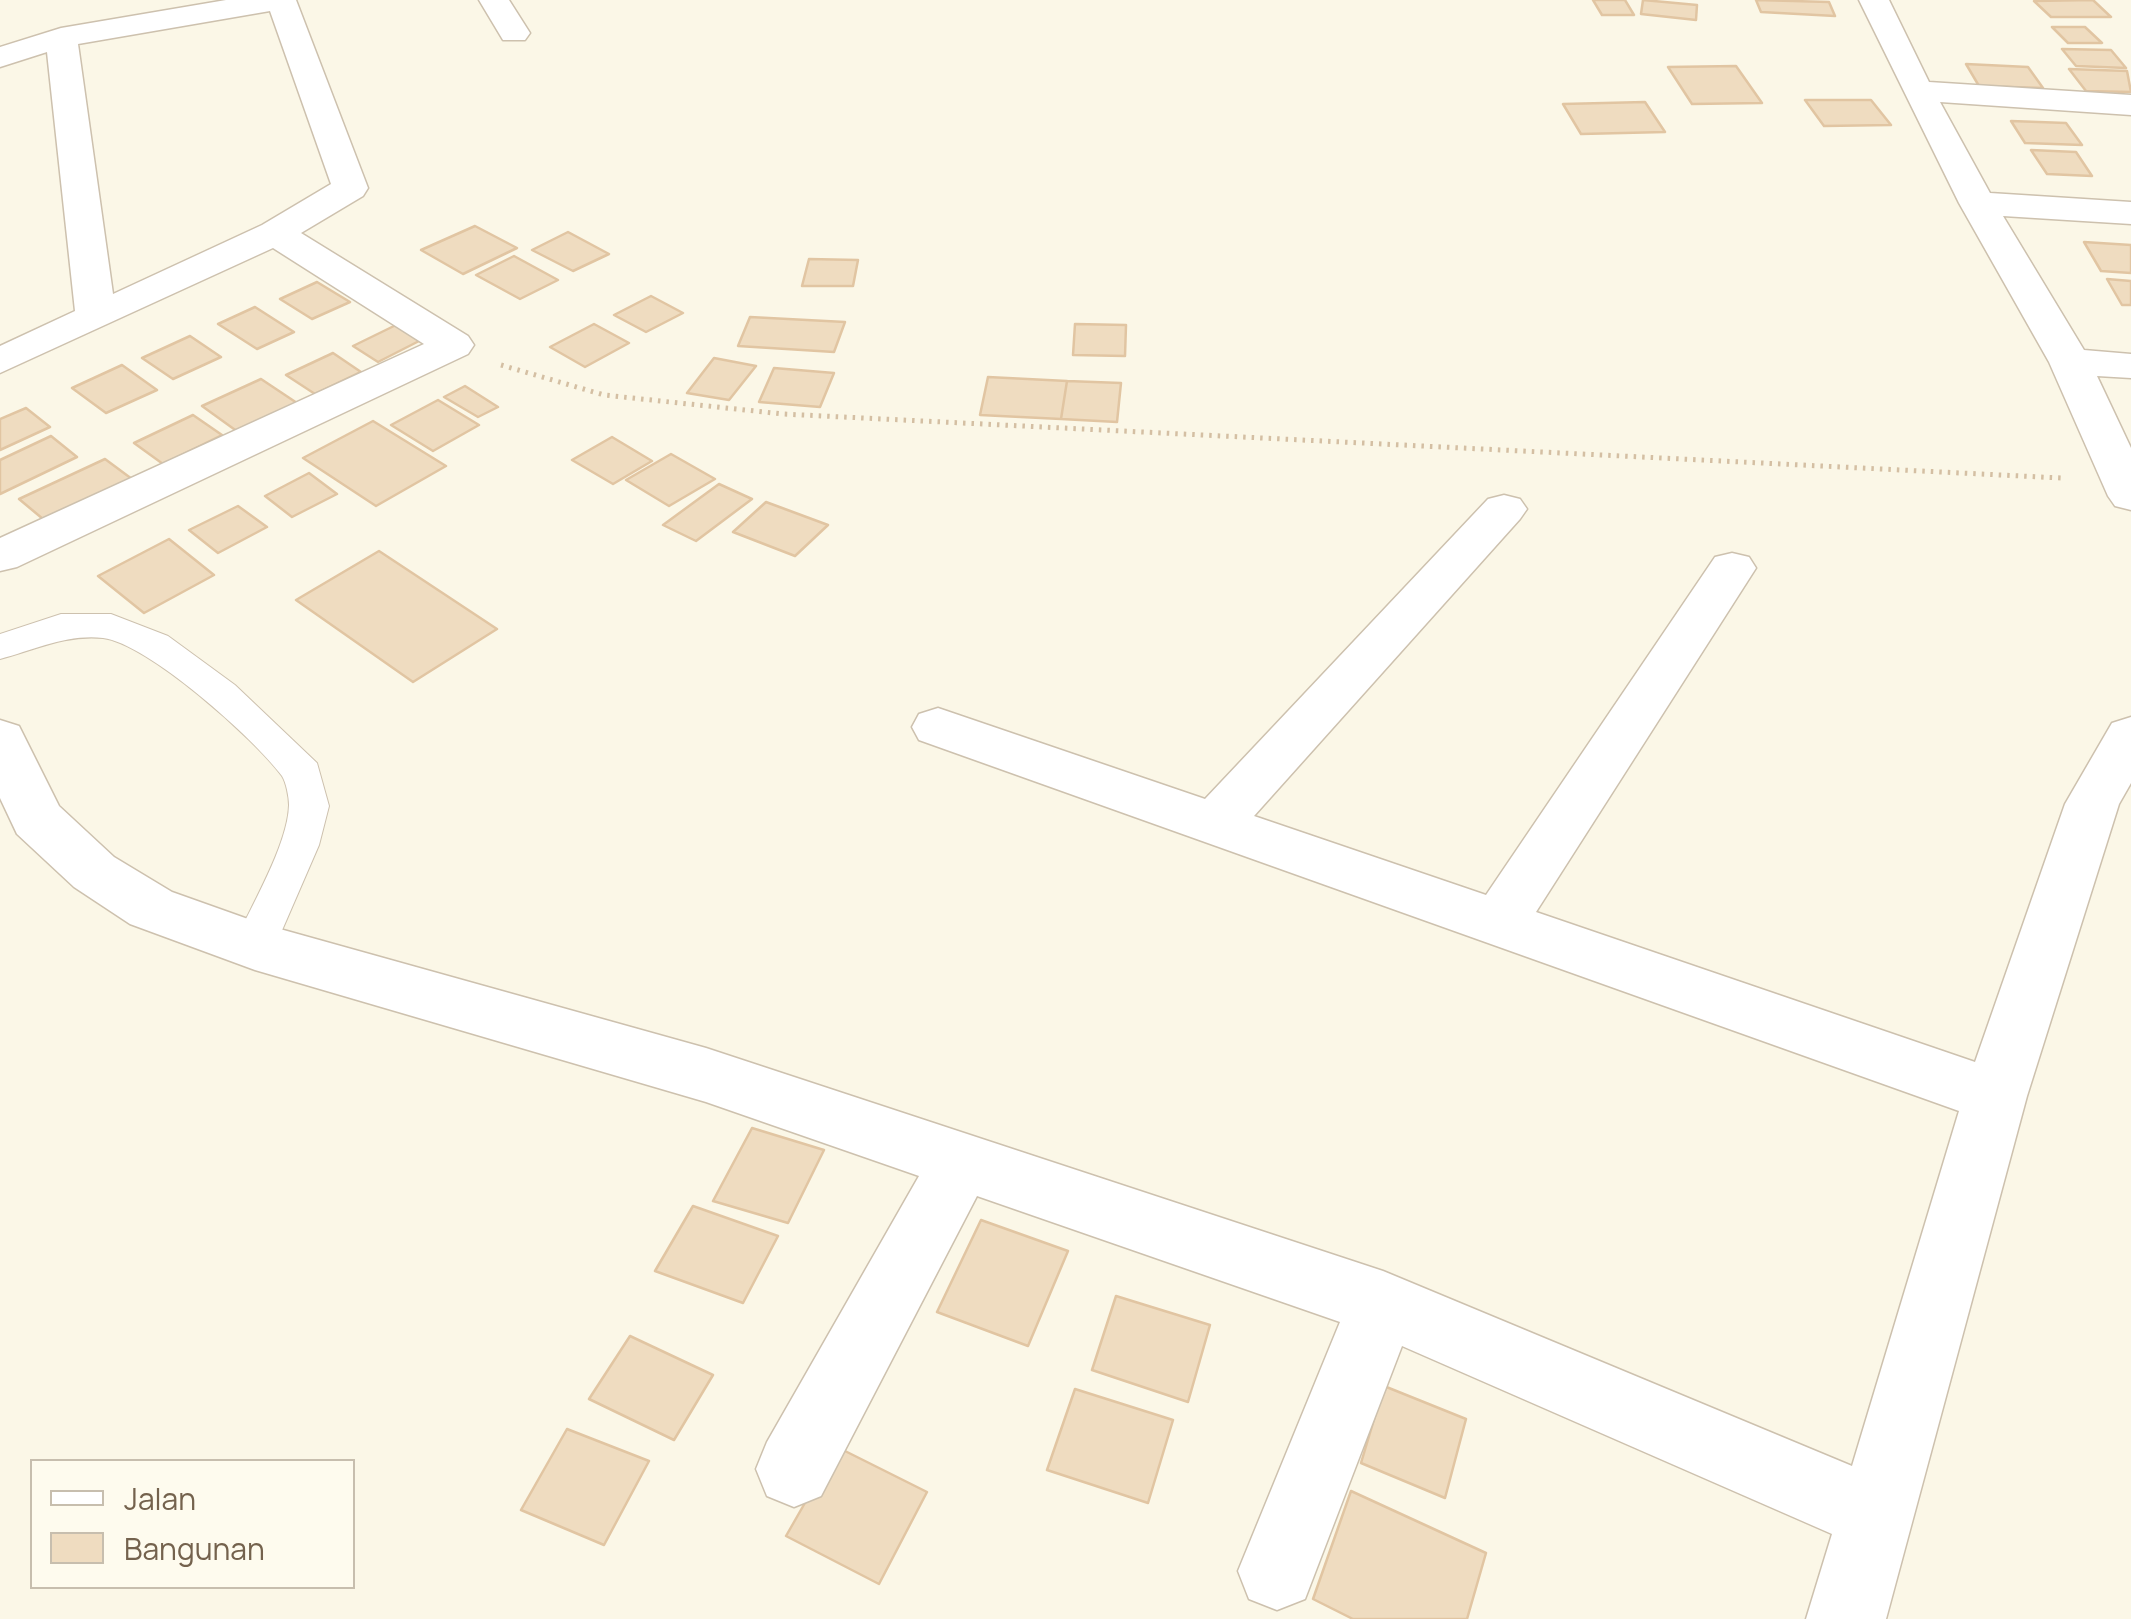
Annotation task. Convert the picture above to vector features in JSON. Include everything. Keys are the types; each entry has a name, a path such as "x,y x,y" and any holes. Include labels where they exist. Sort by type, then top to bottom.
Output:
{"street":[{"path":"0,57 61,37 281,0 350,188 275,233 0,360"},
{"path":"494,0 514,32"},
{"path":"1874,0 1917,92 1977,203 2070,362 2128,489"},
{"path":"61,37 96,316"},
{"path":"1917,92 2131,105"},
{"path":"1977,203 2131,213"},
{"path":"275,233 454,344"},
{"path":"0,556 454,344"},
{"path":"2070,362 2131,366"},
{"path":"1215,823 1504,509"},
{"path":"1498,922 1732,568"},
{"path":"938,727 1995,1096"},
{"path":"1846,1619 1995,1096 2092,804 2131,736"},
{"path":"0,740 37,819 94,872 152,908 254,946 706,1075 1382,1304 1875,1514"},
{"path":"794,1470 963,1159"},
{"path":"1277,1571 1382,1304"}],"lane":[{"path":"0,647 61,626 111,626 155,645 222,694 304,774 308,806 299,845 254,946"}],"path":[{"path":"454,344 545,384 628,398 783,414 2128,489"}],"building":[{"path":"1593,0 1625,0 1634,15 1602,15"},
{"path":"1643,0 1697,5 1696,20 1641,14"},
{"path":"1756,0 1829,2 1835,16 1761,12"},
{"path":"2093,0 2111,17 2051,17 2034,1"},
{"path":"2052,27 2085,27 2102,43 2068,43"},
{"path":"2062,49 2111,50 2126,68 2076,66"},
{"path":"1966,64 2028,67 2043,88 1979,86"},
{"path":"1736,66 1762,103 1692,104 1668,67"},
{"path":"2069,69 2127,71 2131,92 2086,91"},
{"path":"1805,100 1871,100 1891,125 1824,126"},
{"path":"1645,102 1665,132 1581,134 1563,104"},
{"path":"2011,121 2066,123 2082,145 2025,143"},
{"path":"2031,150 2076,152 2092,176 2047,174"},
{"path":"475,226 517,248 463,274 421,250"},
{"path":"568,232 609,254 573,271 532,250"},
{"path":"2084,242 2131,245 2131,273 2101,271"},
{"path":"514,256 558,280 520,299 476,275"},
{"path":"809,259 858,260 853,286 802,286"},
{"path":"2107,279 2131,281 2131,305 2122,305"},
{"path":"317,282 350,302 312,319 280,299"},
{"path":"651,296 683,313 646,332 614,315"},
{"path":"255,307 294,332 257,349 218,324"},
{"path":"750,317 845,322 834,352 738,346"},
{"path":"594,324 629,343 585,367 550,347"},
{"path":"1075,324 1126,325 1125,356 1073,355"},
{"path":"396,325 421,340 378,362 353,346"},
{"path":"190,336 221,357 173,379 142,358"},
{"path":"333,353 361,372 315,394 286,375"},
{"path":"714,358 756,366 729,400 687,393"},
{"path":"122,365 157,390 106,413 72,388"},
{"path":"774,368 834,373 820,407 759,402"},
{"path":"988,377 1067,381 1061,419 980,415"},
{"path":"261,379 297,403 238,432 202,406"},
{"path":"1067,381 1121,383 1117,422 1061,419"},
{"path":"465,386 498,407 478,417 444,397"},
{"path":"438,400 479,425 433,451 391,425"},
{"path":"26,408 50,427 0,450 0,419"},
{"path":"193,415 222,435 163,464 134,443"},
{"path":"373,421 446,466 376,506 303,458"},
{"path":"51,436 77,457 0,494 0,460"},
{"path":"612,437 652,461 613,484 572,460"},
{"path":"671,454 715,479 669,506 626,480"},
{"path":"105,459 136,482 49,524 19,499"},
{"path":"309,473 337,494 292,517 265,496"},
{"path":"719,484 752,499 696,541 663,525"},
{"path":"766,502 828,525 795,556 733,532"},
{"path":"238,506 267,527 218,553 189,530"},
{"path":"169,539 214,575 144,613 98,576"},
{"path":"379,551 497,629 413,682 296,600"},
{"path":"752,1128 824,1150 788,1223 713,1201"},
{"path":"693,1206 778,1236 743,1303 655,1271"},
{"path":"981,1220 1068,1251 1028,1346 937,1312"},
{"path":"1116,1296 1210,1325 1188,1402 1092,1370"},
{"path":"630,1336 713,1375 674,1440 589,1399"},
{"path":"1384,1386 1466,1419 1445,1498 1361,1463"},
{"path":"1075,1389 1173,1420 1148,1503 1047,1470"},
{"path":"567,1429 649,1461 604,1545 521,1510"},
{"path":"837,1447 927,1492 879,1584 786,1536"},
{"path":"1351,1491 1486,1553 1467,1619 1353,1619 1313,1599"}]}
